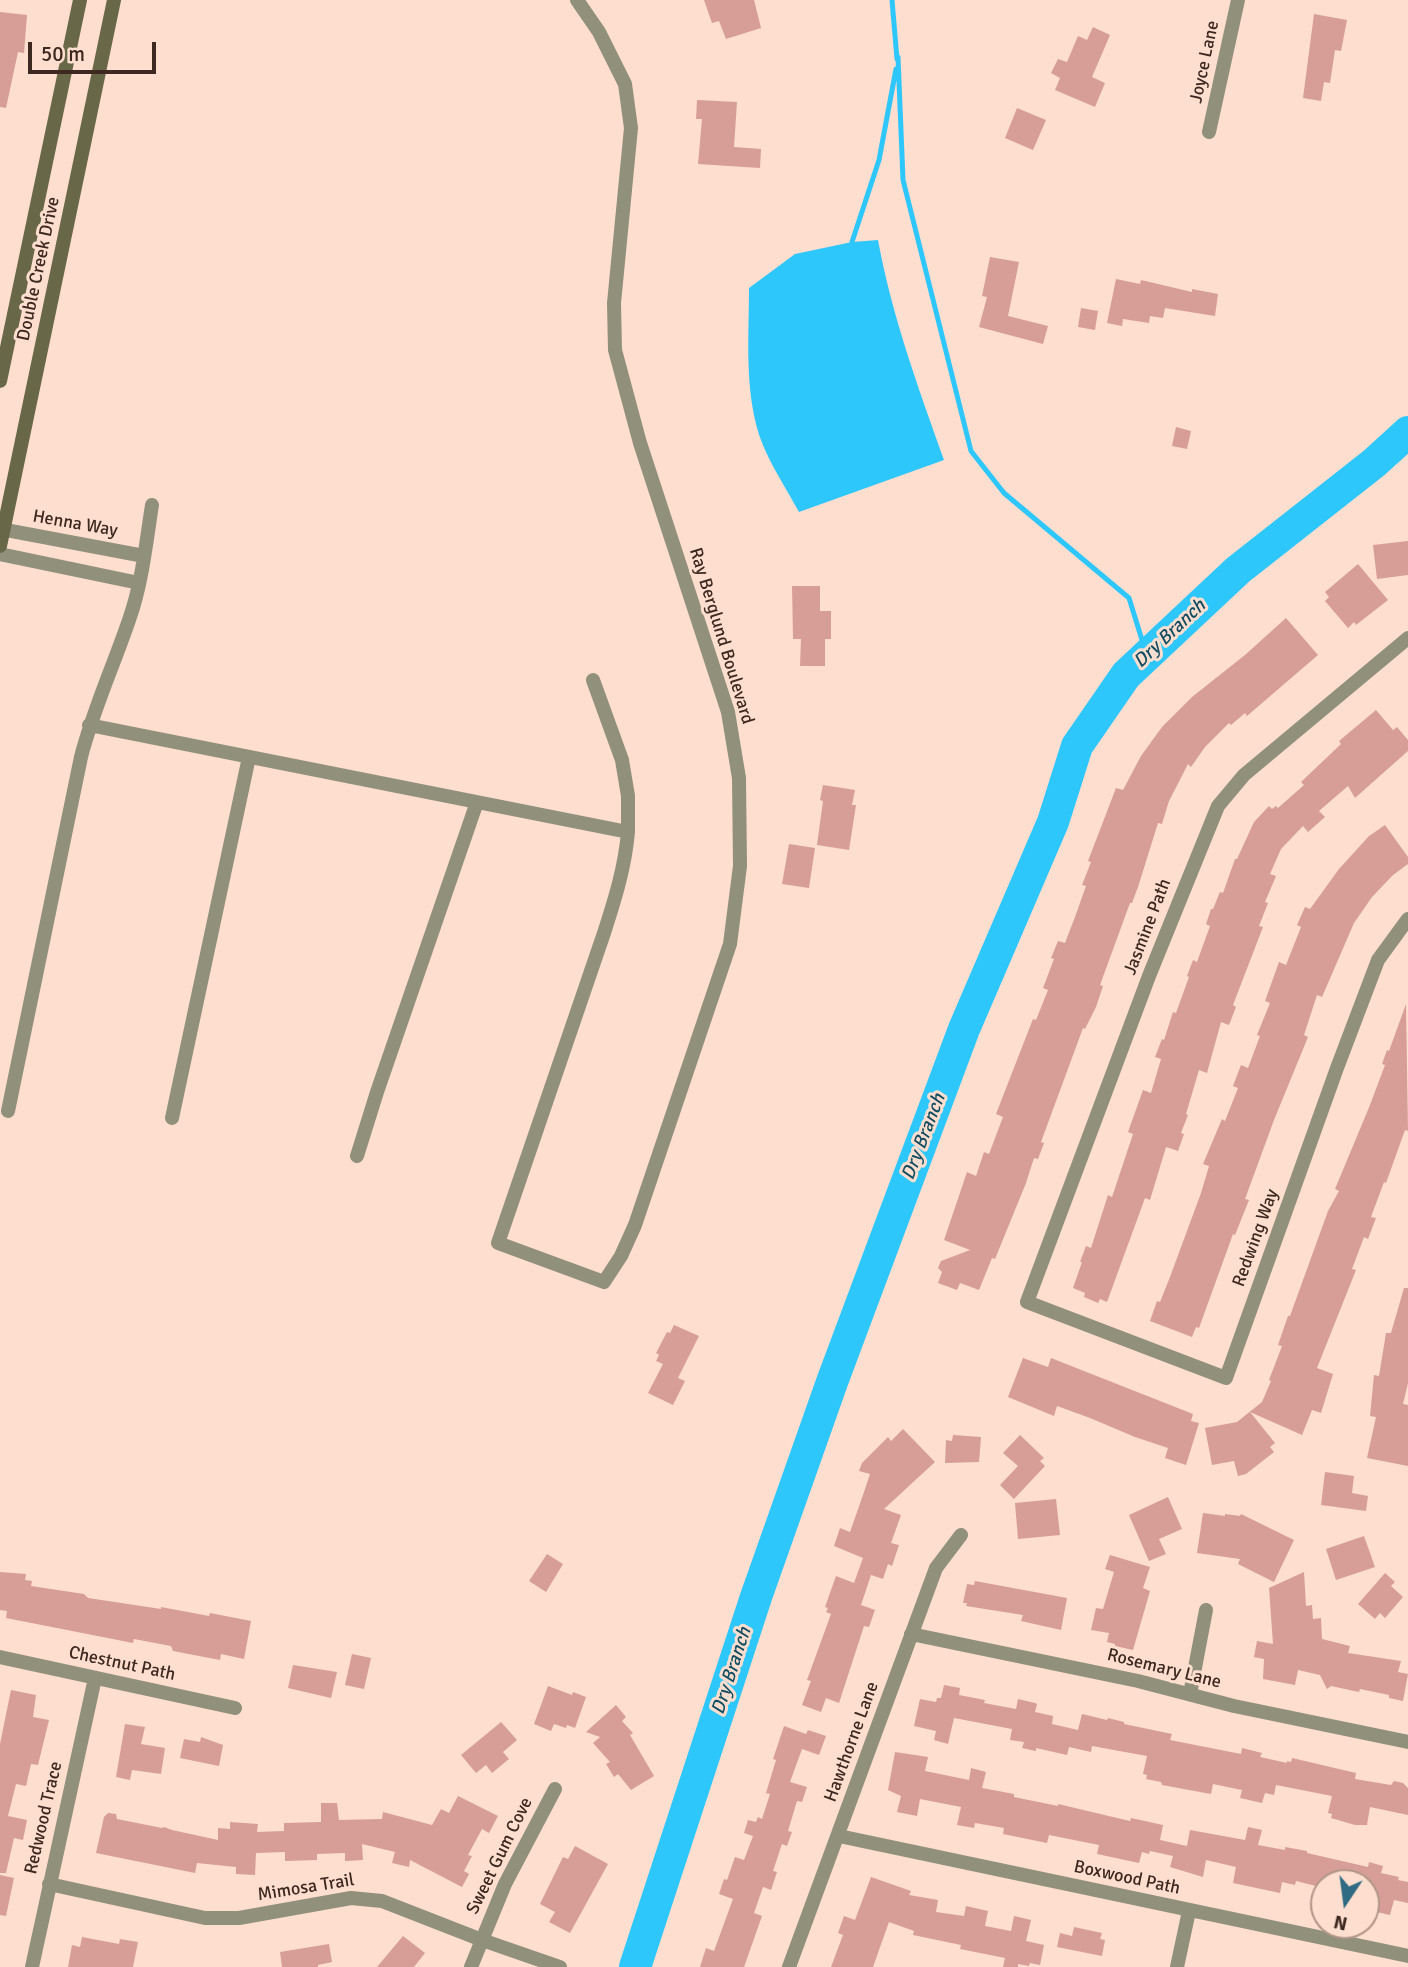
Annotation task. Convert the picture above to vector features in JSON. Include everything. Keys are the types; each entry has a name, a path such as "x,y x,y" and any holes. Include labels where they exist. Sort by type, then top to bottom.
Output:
{"street":[{"name":"Double Creek Drive","path":"0,381 80,0"},
{"name":"Double Creek Drive","path":"0,546 1,530 114,0"},
{"name":"Ray Berglund Boulevard","path":"577,0 599,32 625,84 631,128 614,303 615,350 640,443 728,712 739,778 740,866 730,944 635,1225 621,1256 604,1282 498,1242 608,922 626,857 628,832"},
{"name":"Joyce Lane","path":"1209,132 1238,0"},
{"path":"8,1111 89,725 129,619 139,583 152,505"},
{"name":"Henna Way","path":"1,530 144,556"},
{"path":"82,571 87,546"},
{"path":"0,554 139,583"},
{"name":"Jasmine Path","path":"1027,1302 1149,976 1212,817 1244,775 1408,638"},
{"path":"89,725 628,832 628,796 622,760 593,680"},
{"path":"172,1118 249,757"},
{"path":"357,1156 477,802"},
{"name":"Redwing Way","path":"1027,1302 1226,1378 1378,960 1408,919"},
{"name":"Hawthorne Lane","path":"789,1967 936,1568 961,1535"},
{"path":"1190,1694 1206,1610"},
{"name":"Rosemary Lane","path":"911,1634 1138,1681 1408,1742"},
{"name":"Chestnut Path","path":"0,1657 235,1708"},
{"name":"Redwood Trace","path":"32,1967 96,1678"},
{"name":"Sweet Gum Cove","path":"471,1967 505,1884 555,1789"},
{"name":"Boxwood Path","path":"839,1836 1408,1956"},
{"name":"Mimosa Trail","path":"49,1884 205,1918 227,1920 351,1898 372,1898 560,1967"},
{"path":"1177,1967 1189,1911"}],"water":[{"path":"878,240 898,324 944,460 799,512 769,458 756,424 749,373 749,288 795,254 852,242"}],"building":[{"path":"704,0 754,0 761,28 726,39 719,21 712,23"},
{"path":"0,12 27,15 24,53 18,52 6,108 0,107"},
{"path":"1314,14 1347,20 1341,51 1335,50 1330,83 1324,82 1321,101 1303,98"},
{"path":"1093,27 1110,35 1092,77 1105,83 1095,107 1055,90 1060,78 1051,73 1058,59 1067,62 1078,36 1087,40"},
{"path":"697,100 737,102 734,147 761,149 760,168 698,164 702,119 696,119"},
{"path":"1017,108 1046,120 1033,150 1005,138"},
{"path":"990,257 1019,262 1008,316 1048,326 1043,344 979,327 987,297 982,296"},
{"path":"1116,279 1140,284 1141,280 1192,292 1192,289 1218,294 1215,316 1165,308 1163,318 1150,316 1149,323 1123,319 1122,326 1107,323"},
{"path":"1081,308 1098,311 1095,330 1078,327"},
{"path":"1176,427 1191,431 1187,449 1172,446"},
{"path":"1408,541 1408,575 1377,579 1373,545"},
{"path":"1358,564 1388,600 1356,625 1354,622 1348,628 1325,601 1329,597 1325,592"},
{"path":"792,586 820,586 820,611 831,611 831,639 825,639 825,666 800,666 801,639 793,639"},
{"path":"1286,618 1318,655 1247,716 1245,713 1231,725 1229,723 1205,747 1191,767 1188,764 1169,801 1162,824 1158,823 1138,887 1100,985 1103,986 1096,1007 1085,1029 1083,1028 1041,1142 1044,1143 1038,1159 1034,1158 995,1259 992,1258 979,1290 960,1283 957,1290 938,1283 942,1272 938,1268 941,1261 970,1250 944,1240 967,1172 976,1176 984,1152 989,1154 1003,1117 996,1114 1033,1019 1036,1020 1048,990 1043,988 1054,959 1051,958 1058,941 1065,943 1075,917 1086,886 1082,885 1091,862 1088,861 1116,788 1123,790 1141,756 1162,727 1192,697"},
{"path":"1376,710 1393,730 1397,727 1408,740 1408,751 1355,798 1348,786 1319,811 1325,817 1308,832 1303,826 1281,849 1270,874 1276,876 1265,902 1268,903 1259,926 1263,927 1233,1005 1236,1007 1229,1025 1221,1022 1207,1073 1199,1070 1178,1151 1166,1147 1150,1200 1145,1198 1107,1302 1100,1299 1098,1303 1084,1297 1085,1293 1073,1288 1080,1262 1086,1246 1091,1248 1108,1195 1112,1197 1133,1134 1128,1132 1143,1090 1151,1093 1161,1059 1155,1057 1173,1012 1176,1013 1193,960 1197,962 1210,926 1206,924 1211,909 1220,892 1223,893 1235,859 1254,822 1269,806 1272,809 1276,806 1278,808 1304,785 1301,782 1341,744 1339,741"},
{"path":"823,785 855,790 852,805 856,805 849,850 817,845"},
{"path":"1385,825 1408,857 1408,864 1372,897 1354,923 1322,997 1317,995 1304,1035 1308,1037 1274,1120 1245,1199 1249,1200 1235,1235 1233,1234 1199,1328 1196,1327 1192,1337 1150,1321 1170,1277 1201,1193 1209,1166 1203,1164 1238,1088 1233,1086 1241,1065 1248,1068 1270,1003 1265,1001 1279,962 1286,965 1301,927 1297,925 1305,907 1310,909 1339,869 1369,836"},
{"path":"789,844 815,848 809,888 782,884"},
{"path":"1406,1004 1408,1131 1405,1130 1386,1183 1384,1182 1371,1217 1376,1218 1368,1239 1364,1237 1352,1269 1356,1270 1317,1368 1333,1374 1321,1413 1312,1410 1302,1435 1250,1412 1275,1443 1270,1447 1274,1452 1246,1474 1238,1476 1234,1461 1212,1465 1205,1428 1237,1422 1262,1402 1282,1346 1278,1345 1288,1316 1328,1211 1339,1191 1335,1189 1370,1105 1385,1065 1382,1064"},
{"path":"1404,1288 1408,1288 1408,1383 1403,1404 1408,1405 1408,1466 1367,1458 1376,1417 1370,1416 1374,1375 1379,1376 1386,1333 1391,1333"},
{"path":"674,1325 699,1336 678,1378 685,1381 673,1405 648,1393 663,1364 656,1361 659,1355 656,1353 667,1332 670,1333"},
{"path":"1023,1358 1048,1367 1051,1358 1193,1414 1191,1421 1199,1423 1186,1465 1165,1458 1168,1448 1090,1418 1057,1406 1054,1416 1008,1397"},
{"path":"903,1429 935,1462 884,1509 901,1515 891,1543 899,1545 892,1566 888,1564 883,1579 871,1575 861,1605 875,1610 869,1627 864,1626 839,1703 826,1698 821,1712 802,1705 811,1681 807,1680 831,1614 826,1612 828,1608 825,1607 836,1576 854,1583 863,1558 834,1546 840,1528 850,1532 863,1495 870,1474 859,1471 862,1463 888,1437 891,1441"},
{"path":"953,1435 981,1437 979,1462 945,1463 946,1440 952,1441"},
{"path":"1020,1435 1044,1458 1040,1461 1045,1466 1014,1499 1000,1485 1018,1466 1003,1453"},
{"path":"1325,1472 1354,1476 1352,1493 1368,1496 1366,1511 1321,1505"},
{"path":"1168,1497 1182,1529 1159,1539 1166,1554 1149,1561 1129,1515"},
{"path":"1056,1499 1060,1535 1018,1539 1015,1503"},
{"path":"1203,1513 1225,1516 1241,1514 1294,1540 1274,1582 1238,1564 1240,1559 1197,1553"},
{"path":"1364,1536 1375,1567 1336,1580 1326,1549"},
{"path":"547,1554 563,1564 546,1592 529,1581"},
{"path":"1110,1555 1150,1567 1143,1588 1150,1591 1133,1650 1107,1642 1109,1633 1091,1630 1096,1608 1103,1609 1114,1572 1105,1569"},
{"path":"0,1572 26,1574 25,1580 32,1581 31,1586 84,1594 88,1598 209,1616 210,1613 251,1621 244,1659 221,1654 220,1660 173,1651 171,1646 134,1639 133,1643 6,1618 7,1611 0,1610"},
{"path":"1304,1572 1306,1606 1312,1605 1313,1619 1321,1618 1322,1639 1350,1646 1348,1653 1401,1661 1398,1672 1408,1674 1403,1701 1360,1689 1359,1692 1331,1686 1327,1689 1320,1675 1298,1670 1295,1685 1263,1679 1264,1659 1254,1657 1257,1641 1273,1644 1269,1588"},
{"path":"1385,1573 1395,1582 1391,1586 1403,1597 1385,1618 1380,1613 1375,1619 1358,1604"},
{"path":"975,1581 1067,1598 1061,1630 1021,1621 1023,1615 966,1606 967,1603 963,1603 967,1584 974,1585"},
{"path":"352,1654 371,1658 364,1689 345,1685"},
{"path":"293,1665 337,1672 331,1698 288,1688"},
{"path":"944,1685 960,1688 959,1695 985,1700 984,1703 1016,1709 1018,1699 1035,1703 1035,1712 1053,1716 1052,1724 1078,1730 1082,1714 1107,1720 1108,1718 1172,1734 1170,1740 1241,1754 1242,1748 1262,1753 1260,1757 1287,1763 1291,1762 1292,1758 1356,1773 1355,1779 1391,1785 1394,1781 1403,1783 1408,1788 1408,1815 1370,1807 1367,1825 1355,1825 1331,1818 1332,1814 1328,1813 1332,1796 1276,1785 1274,1795 1265,1793 1262,1803 1240,1798 1242,1790 1213,1784 1211,1794 1162,1785 1161,1782 1146,1779 1147,1775 1143,1774 1147,1756 1092,1746 1091,1752 1069,1747 1067,1755 1036,1748 1036,1751 1022,1748 1024,1742 1010,1740 1012,1729 954,1718 948,1744 934,1740 936,1731 914,1726 920,1699 936,1702 937,1698 941,1698"},
{"path":"548,1686 586,1697 575,1728 554,1724 551,1731 534,1724"},
{"path":"11,1690 36,1695 33,1717 49,1720 38,1765 31,1764 26,1786 16,1784 8,1816 27,1820 23,1840 14,1838 6,1873 0,1873 0,1744"},
{"path":"616,1705 626,1717 622,1721 633,1733 630,1735 654,1776 631,1790 618,1774 614,1777 606,1764 610,1762 593,1743 600,1737 586,1732"},
{"path":"501,1722 517,1740 503,1752 509,1759 492,1773 486,1765 476,1773 461,1755"},
{"path":"125,1724 145,1727 141,1744 165,1748 161,1774 132,1770 130,1780 116,1777"},
{"path":"784,1726 806,1734 808,1730 826,1736 819,1755 802,1749 790,1782 807,1787 802,1802 797,1801 788,1831 792,1832 787,1846 782,1844 773,1871 777,1872 771,1890 763,1887 754,1913 762,1916 744,1967 700,1967 706,1948 714,1951 733,1899 719,1894 735,1857 744,1860 753,1836 744,1833 748,1820 756,1822 758,1817 762,1819 770,1794 766,1793 776,1760 773,1759"},
{"path":"201,1737 223,1745 219,1766 180,1758 184,1739 200,1742"},
{"path":"895,1752 928,1757 925,1771 969,1780 971,1768 986,1772 982,1788 1130,1821 1131,1818 1163,1825 1160,1840 1187,1846 1190,1830 1245,1840 1248,1827 1262,1830 1258,1845 1307,1851 1368,1867 1369,1862 1383,1866 1381,1873 1408,1882 1408,1903 1394,1900 1390,1915 1380,1913 1380,1869 1310,1869 1310,1884 1296,1881 1295,1885 1282,1882 1280,1893 1233,1883 1236,1867 1206,1860 1203,1877 1170,1867 1173,1856 1150,1851 1149,1854 1142,1852 1139,1863 1097,1854 1099,1845 1049,1835 1047,1843 1003,1834 1004,1828 975,1823 974,1828 957,1825 961,1807 920,1799 917,1816 897,1812 901,1796 888,1790"},
{"path":"458,1796 498,1816 489,1833 482,1829 468,1855 472,1856 464,1871 469,1874 462,1887 410,1860 409,1867 392,1863 395,1852 362,1844 363,1860 345,1861 345,1853 317,1854 317,1860 285,1861 285,1852 256,1853 255,1875 236,1874 236,1867 197,1863 195,1873 96,1853 104,1817 108,1813 116,1814 117,1819 218,1840 218,1828 230,1829 230,1822 258,1824 257,1832 284,1831 284,1823 321,1822 321,1803 337,1803 339,1820 382,1819 383,1812 432,1825 441,1809 449,1813"},
{"path":"575,1846 608,1864 570,1933 549,1922 555,1912 540,1904 563,1857 568,1859"},
{"path":"0,1875 14,1878 6,1916 0,1915"},
{"path":"871,1877 911,1891 909,1895 938,1900 936,1912 964,1916 966,1906 988,1911 985,1926 1011,1931 1014,1916 1031,1920 1026,1941 1044,1945 1040,1965 1030,1963 1029,1966 1018,1964 1018,1967 1003,1967 1005,1958 960,1949 961,1945 913,1935 914,1931 889,1922 873,1967 831,1967 843,1935 838,1933 844,1916 855,1920"},
{"path":"1074,1927 1102,1933 1100,1939 1105,1940 1102,1956 1057,1947 1060,1933 1072,1936"},
{"path":"403,1936 425,1953 414,1967 377,1967"},
{"path":"82,1937 119,1944 120,1939 138,1942 133,1967 68,1967 72,1945 80,1947"},
{"path":"329,1944 332,1962 318,1967 282,1967 280,1952"}],"waterway":[{"path":"892,0 897,59"},
{"path":"898,57 903,180 971,451 1004,493 1129,598 1147,656"},
{"path":"852,242 879,160 896,69"},
{"name":"Dry Branch","path":"635,1967 756,1597 832,1382 964,1029 1053,822 1077,746 1126,675 1238,570 1374,463 1408,432"}]}
